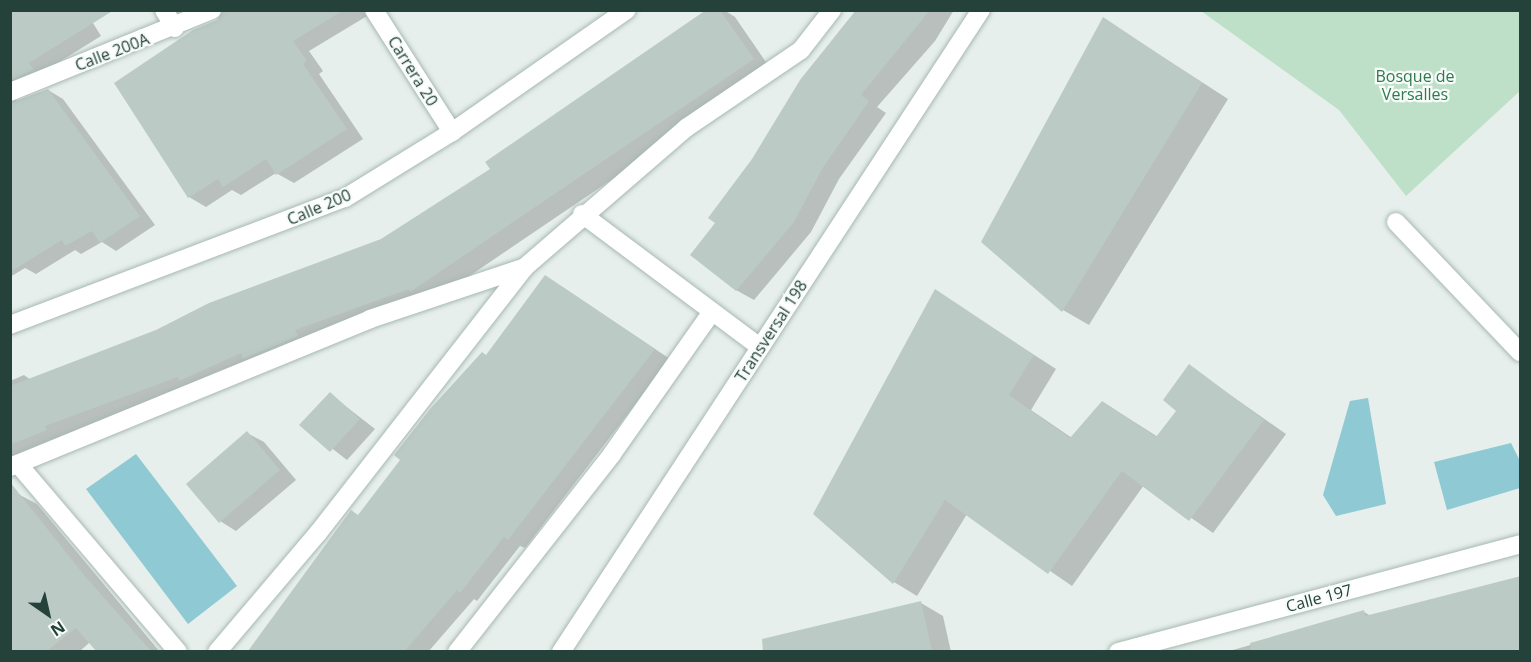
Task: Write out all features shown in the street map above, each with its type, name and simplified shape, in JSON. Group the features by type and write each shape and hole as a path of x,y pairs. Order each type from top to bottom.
{"street":[{"path":"164,10 175,28"},
{"name":"Calle 200A","path":"10,92 175,28 212,10"},
{"name":"Carrera 20","path":"374,10 452,132"},
{"name":"Calle 200","path":"10,325 345,198 452,132 627,10"},
{"path":"217,651 318,533 525,267 582,214 686,128 801,50 832,10"},
{"name":"Transversal 198","path":"561,651 981,10"},
{"path":"582,214 711,313 760,347"},
{"path":"1396,222 1521,352"},
{"path":"178,651 14,466 370,319 525,267"},
{"path":"457,651 612,454 711,313"},
{"name":"Calle 197","path":"1118,651 1521,544"}],"green space":[{"name":"Bosque de Versalles","path":"1201,11 1520,11 1520,91 1406,196 1339,110"}],"water":[{"path":"1368,398 1386,504 1336,516 1323,495 1350,401"},
{"path":"1511,443 1520,461 1520,488 1447,510 1434,462"},
{"path":"136,454 237,586 188,624 86,489"}],"building":[{"path":"10,10 114,10 29,63 34,70 10,80"},
{"path":"223,10 344,10 293,41 307,61 303,64 347,129 276,175 266,159 223,187 218,179 188,198 114,83 193,30 217,20"},
{"path":"706,10 720,10 754,59 410,292 409,289 295,330 298,336 243,359 241,353 179,381 178,377 45,426 47,430 10,445 10,386 156,330 209,303 381,239 490,169 485,162"},
{"path":"856,10 930,10 861,95 869,101 822,169 794,222 736,291 690,255 715,223 708,218 752,159 800,80"},
{"path":"1103,17 1202,83 1062,312 981,242"},
{"path":"48,89 140,216 100,243 92,231 65,246 62,240 10,272 10,103"},
{"path":"545,275 655,349 508,540 504,537 460,593 457,590 405,651 248,651 351,510 358,515 400,460 394,455 431,408 482,352 486,355"},
{"path":"935,289 1034,355 1009,395 1070,438 1102,401 1156,437 1176,411 1163,400 1189,364 1264,420 1189,521 1122,471 1048,574 945,500 893,584 813,514"},
{"path":"330,392 360,419 330,452 299,425"},
{"path":"247,431 280,470 219,523 186,484"},
{"path":"10,482 84,575 151,651 96,651 76,628 47,651 10,651"},
{"path":"1521,576 1521,651 1251,651 1250,643 1364,610 1365,616"},
{"path":"921,601 932,651 763,651 762,639"}]}
